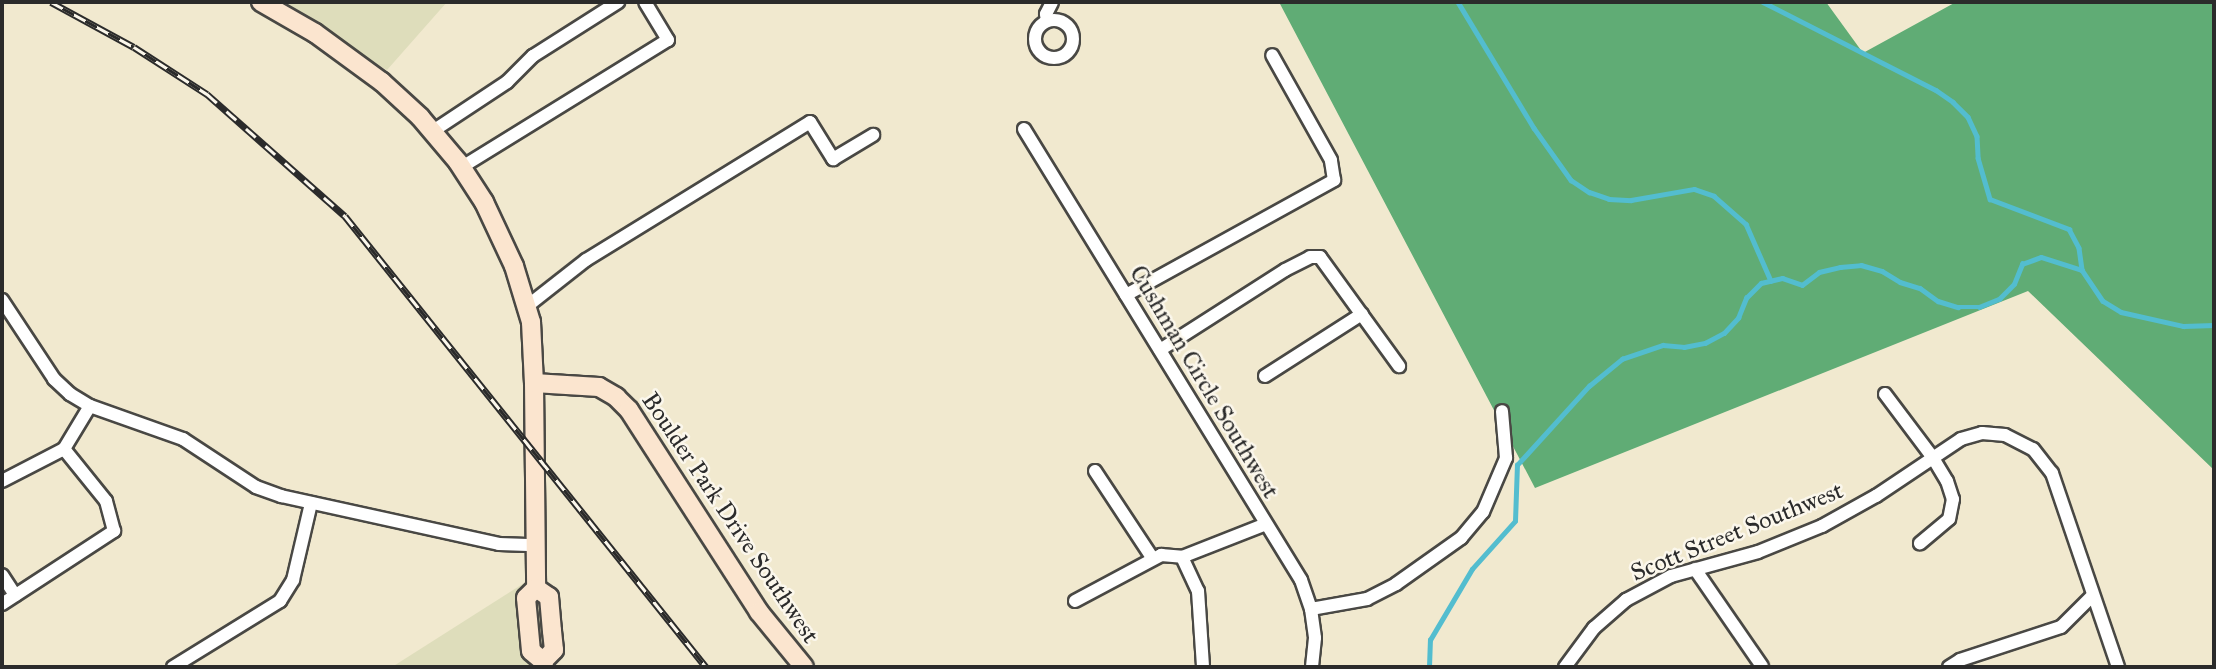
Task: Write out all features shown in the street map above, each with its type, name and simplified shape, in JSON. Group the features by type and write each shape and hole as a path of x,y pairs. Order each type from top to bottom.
{"main road":[{"path":"261,2 299,24 382,82 433,131 462,167 490,212 514,265 531,322 536,588 526,597 531,651 543,664"},
{"path":"290,2 299,24"},
{"name":"Boulder Park Drive Southwest","path":"534,383 599,387 629,410 759,612 804,667"}],"street":[{"path":"433,131 507,82 533,55 618,2"},
{"path":"462,167 667,40 645,2"},
{"path":"1047,21 1046,14 1052,2"},
{"path":"1126,295 1334,180 1331,160 1272,55"},
{"path":"526,307 586,260 810,122 833,159 873,135"},
{"name":"Cushman Circle Southwest","path":"1024,129 1301,580 1311,609 1315,638 1312,667"},
{"path":"1160,350 1310,257 1320,257 1399,366"},
{"path":"2,300 54,379 70,394 90,406 183,439 256,488 311,503 499,544 536,545"},
{"path":"1265,376 1362,314"},
{"path":"1885,394 1947,481 1952,509 1949,519 1920,543"},
{"path":"2,481 64,449 90,406"},
{"path":"1311,609 1367,598 1396,584 1461,538 1483,512 1506,458 1502,411"},
{"name":"Scott Street Southwest","path":"1564,667 1594,628 1626,600 1671,576 1758,552 1822,526 1877,496 1961,439 1982,433 2005,435 2032,449 2052,472 2118,667"},
{"path":"2,604 114,531 106,501 64,449"},
{"path":"1095,471 1153,559"},
{"path":"173,667 280,601 293,580 311,503"},
{"path":"1075,601 1161,555 1182,557 1266,524"},
{"path":"1182,557 1198,591 1203,667"},
{"path":"1695,569 1762,666"},
{"path":"2,575 15,595"},
{"path":"1949,667 1971,656 2061,627 2092,596"}],"shaded area":[{"path":"263,2 447,2 387,70"},
{"path":"540,573 549,667 392,667"}],"green space":[{"path":"1279,2 1826,2 1863,53 1956,2 2214,2 2214,470 2028,291 1535,488"}],"waterway":[{"path":"1458,2 1534,128 1571,180 1589,192 1609,199 1631,200 1694,189 1714,196 1746,224 1771,281"},
{"path":"1763,2 1936,90 1953,102 1968,117 1977,136 1978,158 1990,199 2069,229 2079,248 2082,270 2103,301 2121,312 2183,326 2214,325"},
{"path":"1429,667 1430,640 1472,569 1515,521 1517,465 1589,386 1622,359 1663,345 1684,347 1705,343 1724,333 1738,318 1746,298 1761,283 1782,278 1802,285 1819,272 1861,265 1920,288 1938,301 1958,307 1979,307 1999,299 2014,284 2022,264 2041,257 2082,270"}],"railway":[{"path":"51,2 134,47 207,94 345,216 706,667"}]}
